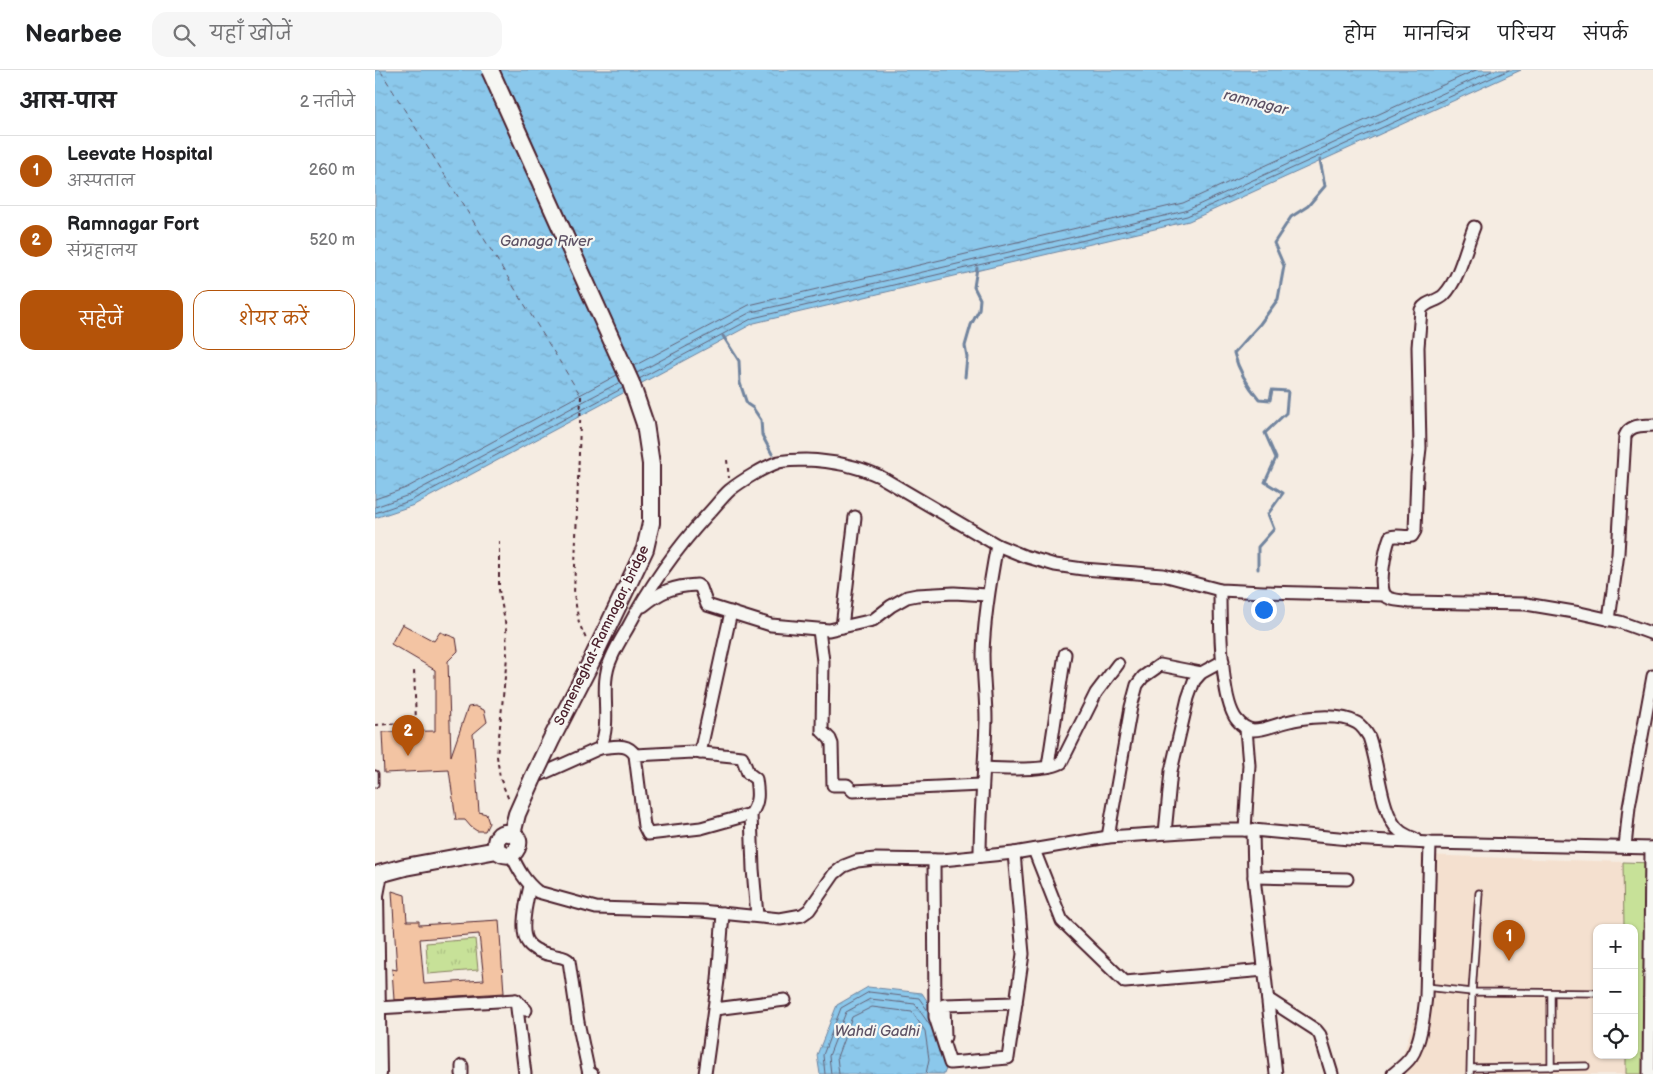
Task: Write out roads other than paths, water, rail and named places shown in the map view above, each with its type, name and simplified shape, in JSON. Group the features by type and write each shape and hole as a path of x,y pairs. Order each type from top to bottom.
{"main road":[{"name":"Sameneghat-Ramnagar, bridge","path":"490,70 631,384 645,424 651,464 651,523 645,548 533,778 517,814 512,834 507,832 497,838 495,844 504,852"},
{"path":"378,1074 375,931 377,870 504,852"}],"street":[{"path":"1385,595 1382,590 1382,579 1389,540 1394,536 1412,536 1415,532 1420,448 1418,347 1421,310 1424,305 1440,298 1446,292 1457,272 1474,227"},
{"path":"1609,620 1618,553 1625,436 1627,430 1631,428 1653,425"},
{"path":"601,748 607,725 605,697 610,660 636,611 665,566 694,530 731,490 766,468 780,462 794,460 841,462 862,468 997,545 1023,556 1055,564 1083,569 1163,575 1220,590 1297,594 1385,595 1393,599 1409,602 1525,604 1580,613 1653,634"},
{"path":"842,627 855,517"},
{"path":"981,856 981,785 984,768 986,716 983,657 987,595 997,545"},
{"path":"636,611 657,594 667,589 697,585 703,592 705,603 731,612 771,625 829,630 873,620 891,606 917,594 987,595"},
{"path":"1220,590 1223,661 1229,704 1233,715 1246,728 1249,765 1249,830 1276,1074"},
{"path":"699,753 731,612"},
{"path":"819,630 823,661 822,731 832,744 833,785 847,785 853,791 981,785"},
{"path":"1048,766 1065,654"},
{"path":"1165,833 1173,762 1187,698 1194,681 1201,673 1223,661"},
{"path":"984,768 1010,769 1058,765 1063,762 1096,693 1118,664"},
{"path":"1108,837 1131,707 1137,685 1143,677 1160,665 1201,673"},
{"path":"1625,847 1629,807 1653,676"},
{"path":"1246,728 1263,729 1302,718 1329,717 1357,723 1365,730 1369,737 1393,824 1402,834 1425,842"},
{"path":"533,778 601,748 621,746 627,747 635,755 646,833 652,834 701,828 751,814"},
{"path":"635,755 675,752 743,757 748,773 756,779 758,794 751,814 757,916"},
{"path":"504,852 530,886 538,892 596,908 723,913 780,919 802,915 809,910 833,874 857,861 934,860 1014,853 1108,837 1215,830 1249,830 1425,842 1652,848 1649,1074"},
{"path":"1393,1074 1410,1058 1416,1047 1424,1012 1427,987 1425,842"},
{"path":"1034,850 1062,921 1125,982 1265,970"},
{"path":"934,860 935,1017 950,1063 1008,1058 1023,954 1014,853"},
{"path":"1255,877 1347,879"},
{"path":"530,886 524,934 526,940 535,949 565,958 569,962 578,1022 589,1074 592,1074"},
{"path":"705,1074 715,1009 723,913"},
{"path":"1268,999 1316,1030 1320,1035 1332,1074"},
{"path":"516,1000 525,1074"},
{"path":"377,1008 516,1000 527,1010"},
{"path":"715,1009 785,1000"},
{"path":"946,1050 944,1005 1016,1004"}],"lane":[{"path":"375,774 375,784"},
{"path":"1479,893 1472,992 1470,1071 1585,1066"},
{"path":"1427,987 1472,992 1593,993"},
{"path":"1551,993 1551,1067"}],"water":[{"name":"Ganaga River","path":"375,70 1521,70 1189,221 754,323 414,505 375,518"},
{"name":"Wahdi Gadhi","path":"868,987 922,993 942,1024 949,1061 944,1074 820,1074 817,1055 837,1005"}],"waterway":[{"name":"ramnagar","path":"1258,569 1258,547 1274,529 1268,514 1283,493 1265,482 1276,458 1265,433 1286,413 1288,391 1272,390 1270,400 1259,399 1244,378 1234,353 1260,324 1278,299 1284,266 1274,243 1291,217 1308,206 1325,186 1320,160"},
{"name":"ramnagar","path":"965,377 967,357 965,346 971,325 979,310 980,299 974,287 977,268"},
{"name":"ramnagar","path":"723,336 739,361 740,383 747,404 753,408 761,420 762,435 772,454"}],"place":[{"name":"Ramnagar Fort","path":"408,756"},
{"name":"Leevate Hospital","path":"1509,961"}]}
